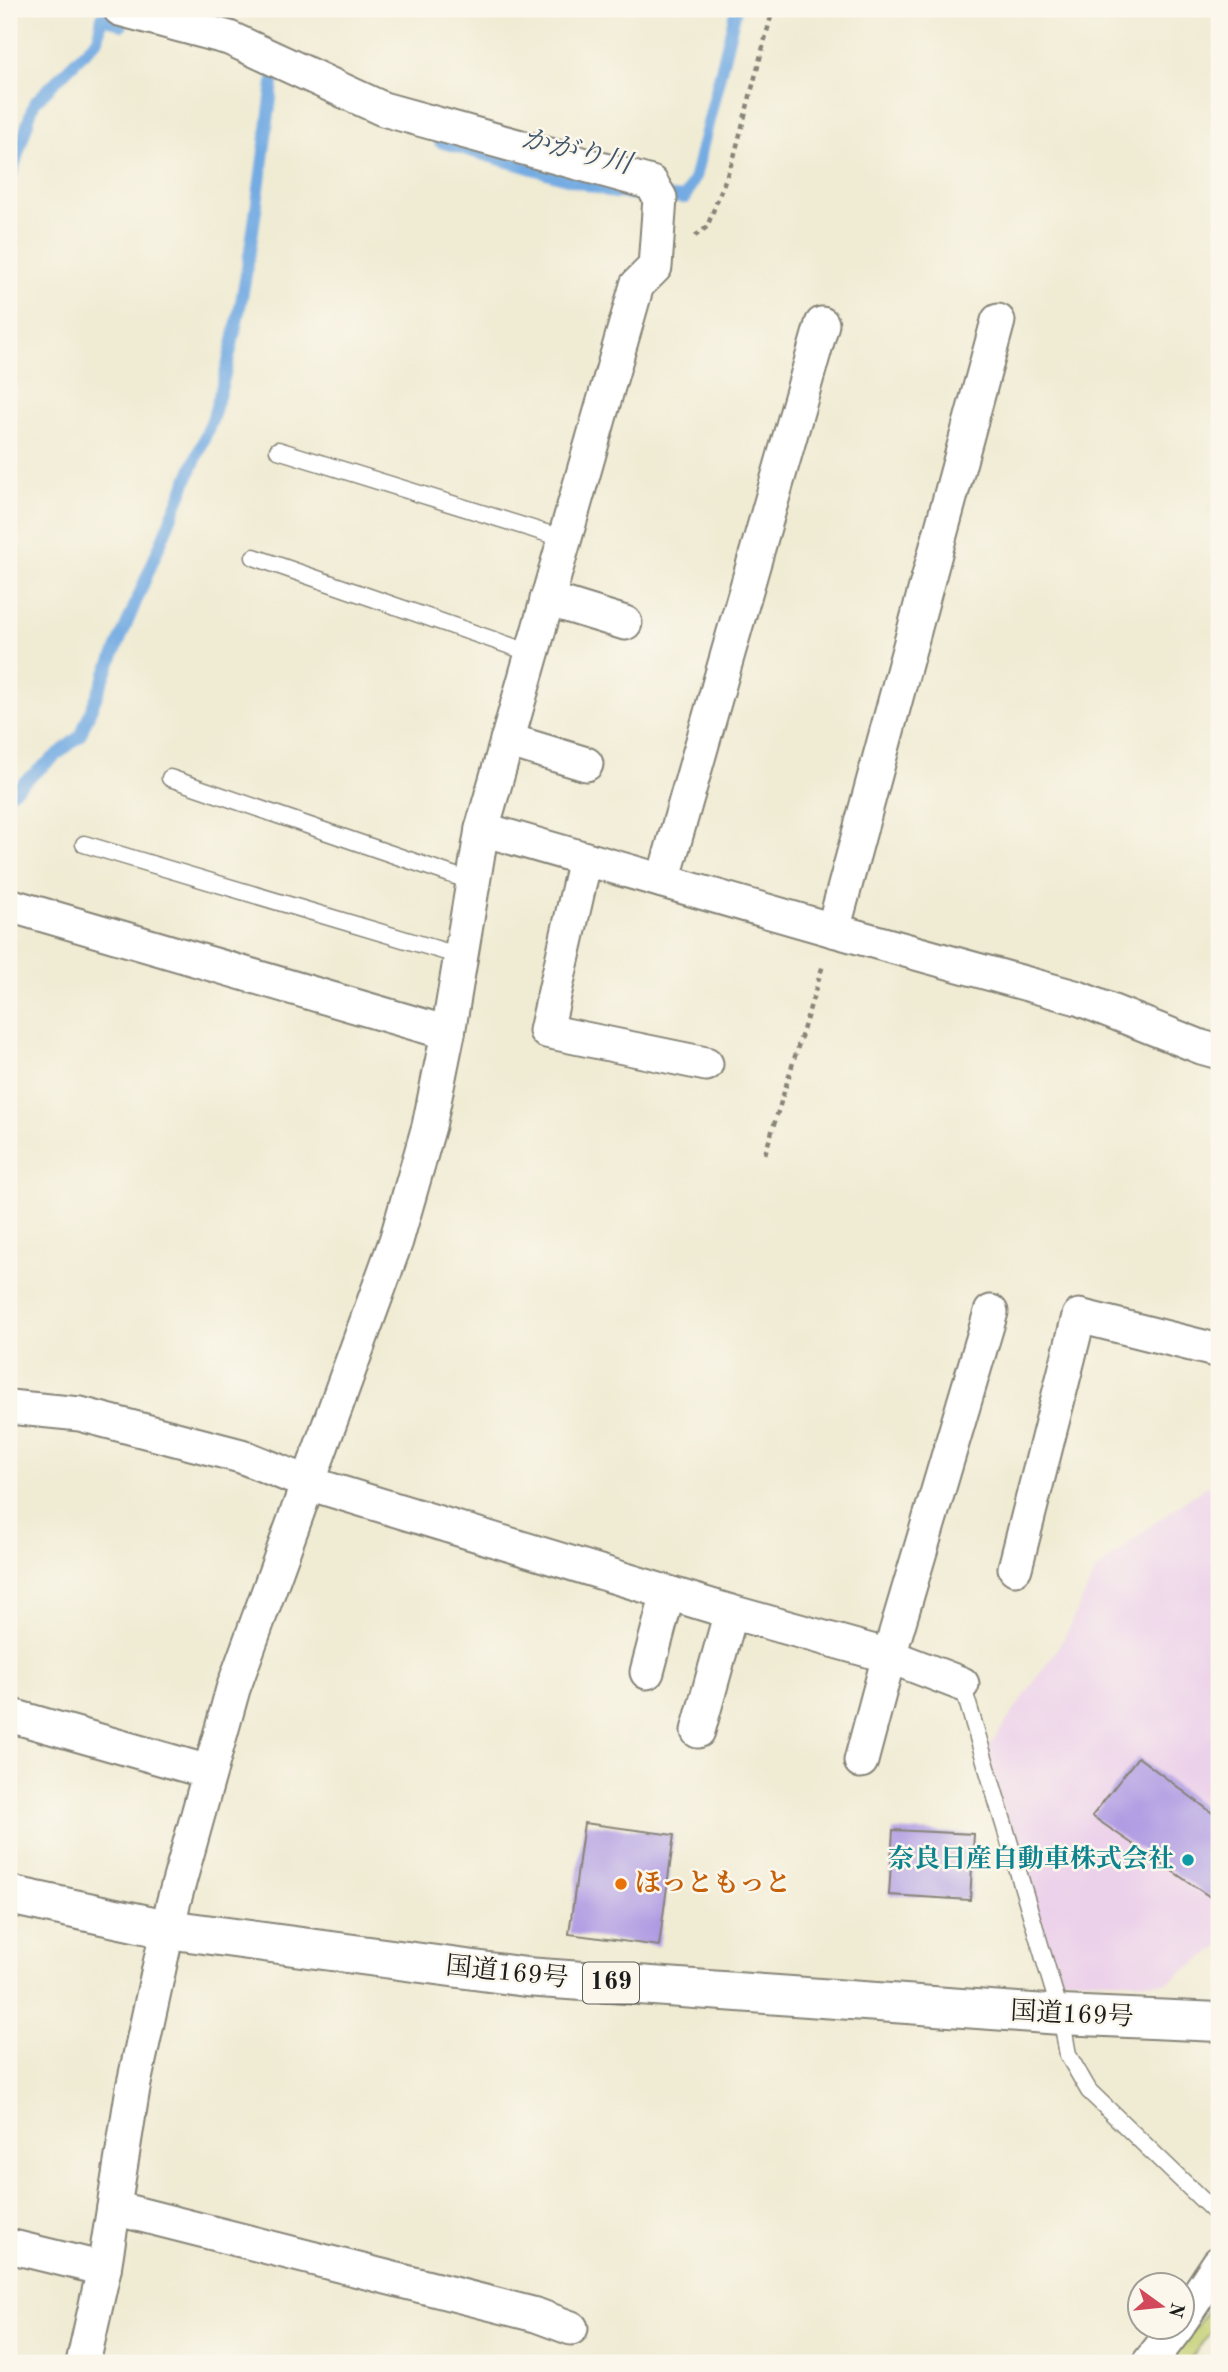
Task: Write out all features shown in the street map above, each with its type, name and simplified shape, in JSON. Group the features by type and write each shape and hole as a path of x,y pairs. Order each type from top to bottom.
{"highway":[{"name":"国道169号","path":"9,1895 167,1929 526,1977 1061,2015 1219,2022"}],"street":[{"path":"83,2363 104,2269 133,2088 167,1929 233,1689 396,1241 429,1126 448,1033 482,829 637,285 655,267 660,198 651,183 383,109 229,38 120,9"},
{"path":"833,930 998,321"},
{"path":"663,881 822,324"},
{"path":"547,599 625,623"},
{"path":"507,740 586,764"},
{"path":"482,829 1078,998 1219,1052"},
{"path":"585,859 546,1031 706,1064"},
{"path":"9,905 448,1033"},
{"path":"861,1761 889,1656 991,1312"},
{"path":"1014,1568 1079,1316 1219,1351"},
{"path":"9,1407 80,1415 241,1457 308,1483 731,1612 889,1656 962,1684"},
{"path":"647,1672 668,1593"},
{"path":"698,1731 731,1612"},
{"path":"9,1715 209,1772"},
{"path":"114,2208 536,2315 572,2328"},
{"path":"9,2246 104,2269"},
{"path":"1196,2298 1219,2263"},
{"path":"1149,2363 1167,2340"}],"lane":[{"path":"278,450 565,539"},
{"path":"254,557 531,653"},
{"path":"170,778 473,882"},
{"path":"84,844 460,956"},
{"path":"962,1684 1061,2015 1068,2055 1089,2091 1219,2216"}],"path":[{"path":"651,271 707,227 734,157 773,9"},
{"path":"765,1154 833,930"}],"shaded area":[{"name":"奈良日産自動車株式会社","path":"1207,1486 1219,1489 1219,1947 1166,1983 1053,1977 986,1751 1062,1642 1096,1571 1145,1530"}],"green space":[{"path":"1219,2295 1219,2321 1187,2363 1168,2363 1185,2340 1196,2340 1196,2326"}],"building":[{"name":"奈良日産自動車株式会社","path":"1138,1757 1219,1818 1219,1903 1092,1816"},
{"name":"ほっともっと","path":"584,1823 674,1835 659,1946 569,1934"},
{"path":"893,1830 974,1834 970,1900 889,1895"}],"waterway":[{"name":"かがり川","path":"660,196 685,198 695,177 736,9"},
{"path":"9,182 34,103 98,39 102,17 122,25"},
{"path":"9,794 80,736 212,420 243,293 257,206 274,76 264,64"},
{"name":"かがり川","path":"440,142 615,193 642,195"}],"place":[{"name":"奈良日産自動車株式会社","path":"1188,1860"},
{"name":"ほっともっと","path":"621,1884"}]}
